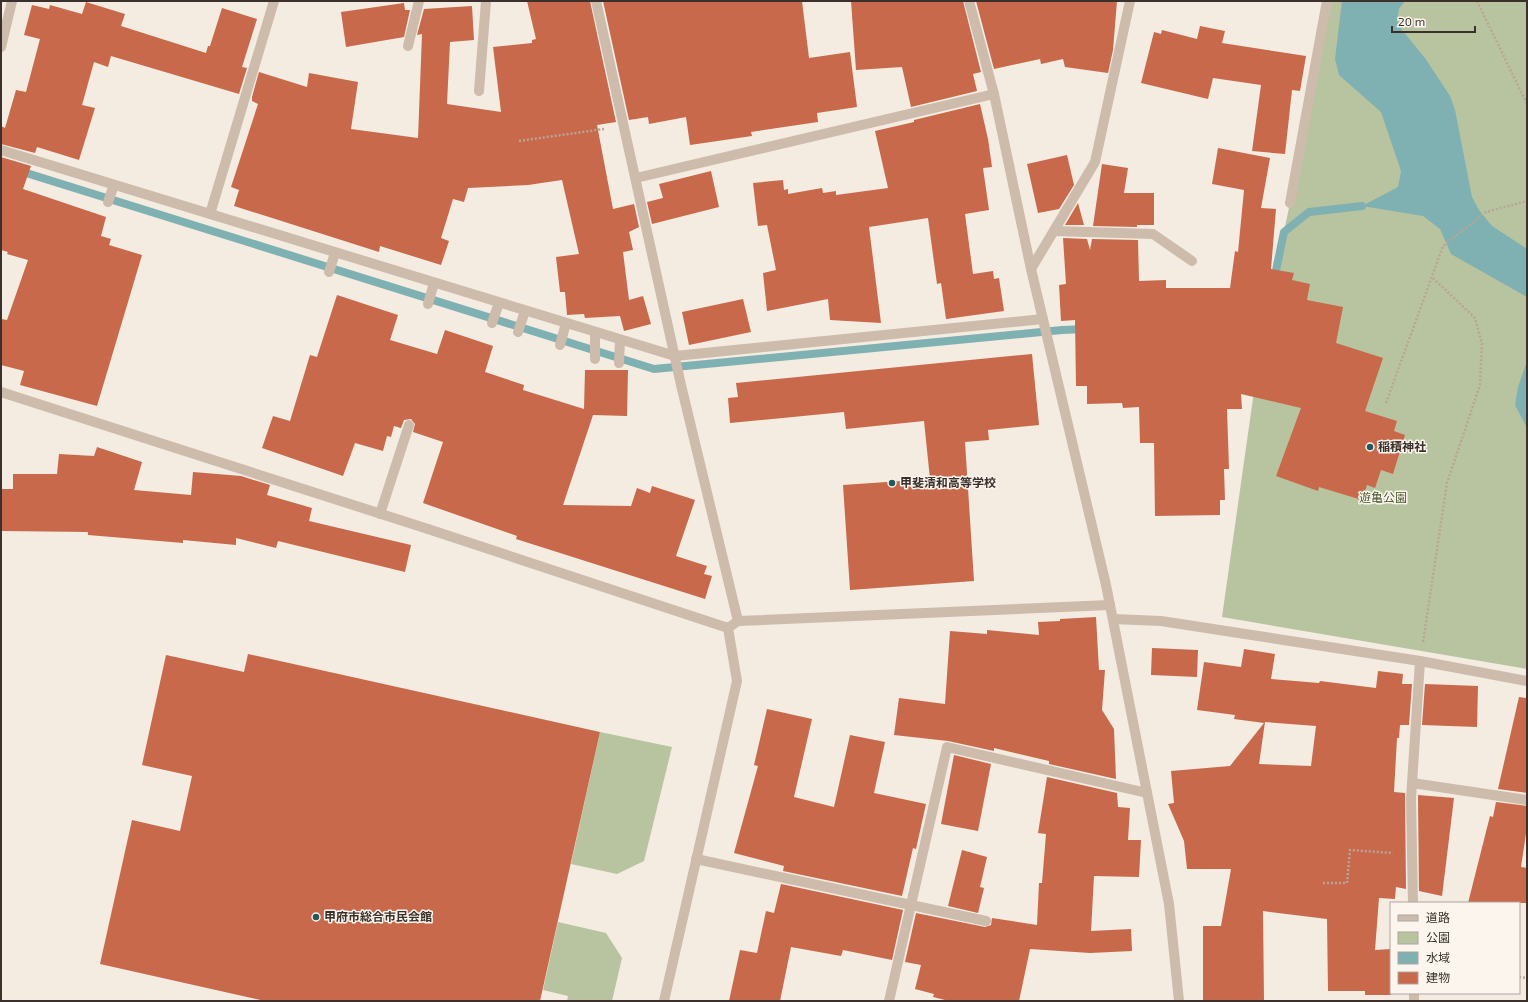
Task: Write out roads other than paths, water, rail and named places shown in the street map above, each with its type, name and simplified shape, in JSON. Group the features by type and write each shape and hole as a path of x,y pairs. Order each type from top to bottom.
{"street":[{"path":"1,47 12,1"},
{"path":"210,214 274,1"},
{"path":"408,46 419,1"},
{"path":"479,92 486,1"},
{"path":"596,1 625,126 681,385 738,621"},
{"path":"969,1 994,94 1031,269 1113,619 1169,904 1179,1001"},
{"path":"1031,269 1095,162 1130,1"},
{"path":"1290,203 1327,1"},
{"path":"636,178 994,94"},
{"path":"1,150 113,188 210,214 332,262 434,283 499,303 523,316 566,324 675,357 1043,321"},
{"path":"108,202 113,188"},
{"path":"1054,231 1153,234 1192,261"},
{"path":"428,304 434,283"},
{"path":"494,318 499,303"},
{"path":"518,332 523,316"},
{"path":"560,345 566,324"},
{"path":"595,332 595,359"},
{"path":"619,363 620,340"},
{"path":"1,392 428,529 728,628"},
{"path":"380,514 408,425"},
{"path":"728,628 738,621 1110,605"},
{"path":"1113,619 1162,621 1420,661 1527,681"},
{"path":"664,1001 737,681 728,628"},
{"path":"1412,902 1412,783 1420,661"},
{"path":"889,1001 947,747 1146,793"},
{"path":"1412,783 1527,800"},
{"path":"696,859 986,921"}],"water":[{"path":"1342,1 1405,1 1399,9 1397,20 1402,30 1425,58 1450,96 1455,110 1472,197 1479,210 1492,226 1527,249 1527,297 1451,254 1440,229 1423,216 1362,206 1398,187 1401,171 1381,112 1339,75 1335,59"},
{"path":"1527,361 1527,428 1515,405 1518,387"}],"waterway":[{"path":"1,165 654,369 1062,330 1086,329"},
{"path":"1274,280 1284,232 1309,212 1362,206"}],"place":[{"name":"稲積神社","path":"1370,447"},
{"name":"甲斐清和高等学校","path":"892,483"},
{"name":"甲府市総合市民会館","path":"316,917"}],"park label":[{"name":"遊亀公園","path":"1383,498"}]}
